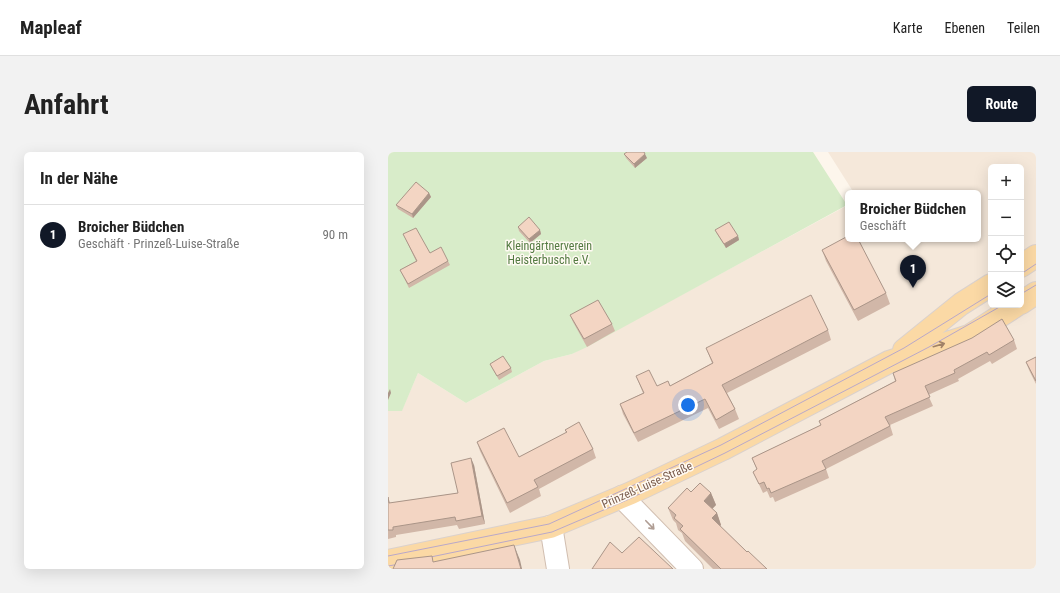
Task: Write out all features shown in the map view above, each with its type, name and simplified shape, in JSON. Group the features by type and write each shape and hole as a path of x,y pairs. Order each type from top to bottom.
{"main road":[{"path":"1024,264 1036,256"},
{"name":"Prinzeß-Luise-Straße","path":"889,362 961,304 988,287"},
{"path":"1024,301 1036,293"},
{"name":"Prinzeß-Luise-Straße","path":"388,561 550,528 622,497 723,449 889,362 969,336 1013,308"}],"street":[{"path":"622,497 692,569"},
{"path":"550,528 558,569"}],"shaded area":[{"path":"828,152 1036,152 1036,569 388,569 388,411 402,410 418,373 466,403 544,361 572,354 845,207 845,242 981,242 981,190 852,190"}],"green space":[{"name":"Kleingärtnerverein Heisterbusch e.V.","path":"388,152 813,152 845,202 845,206 587,347 572,354 544,361 466,403 418,373 402,411 388,411"}],"building":[{"path":"627,152 644,152 645,154 634,164 624,154"},
{"path":"416,182 429,193 412,214 396,205"},
{"path":"529,217 540,230 529,239 518,227"},
{"path":"729,222 738,236 724,244 715,230"},
{"path":"416,228 430,253 441,247 448,261 408,284 400,270 417,261 403,234"},
{"path":"845,238 845,242 860,242 886,293 854,310 822,250"},
{"path":"811,295 828,330 722,385 735,409 716,420 705,399 634,433 620,404 644,393 636,376 649,370 657,386 668,381 670,386 713,363 706,348"},
{"path":"598,300 612,324 584,339 570,315"},
{"path":"1002,319 1014,340 989,355 987,352 954,370 955,373 925,386 930,397 885,417 890,426 822,461 826,469 771,493 769,488 767,489 764,482 759,484 753,472 757,469 752,458 821,425 819,421 896,381 893,373 972,338"},
{"path":"503,356 511,368 497,376 490,364"},
{"path":"1036,357 1036,381 1026,362"},
{"path":"579,422 593,449 534,480 538,487 507,503 477,442 504,428 519,457 567,432 565,430"},
{"path":"471,458 482,516 456,521 455,517 393,527 393,530 388,530 388,497 389,503 458,493 451,463"},
{"path":"700,483 711,493 704,501 717,513 712,518 767,569 721,569 680,529 683,526 674,518 676,515 668,508 687,488 691,492"},
{"path":"639,537 673,569 592,569 610,542 622,553"},
{"path":"514,545 521,569 393,569 397,560 432,556 433,562"}],"tram line":[{"path":"1024,272 1036,264"},
{"path":"1024,292 1036,285"},
{"path":"388,556 549,524 721,445 904,348 988,296"},
{"path":"421,559 552,532 627,500 725,453 929,347 998,308"},
{"path":"388,566 406,563"}],"place":[{"name":"Broicher Büdchen","path":"913,288"}]}
